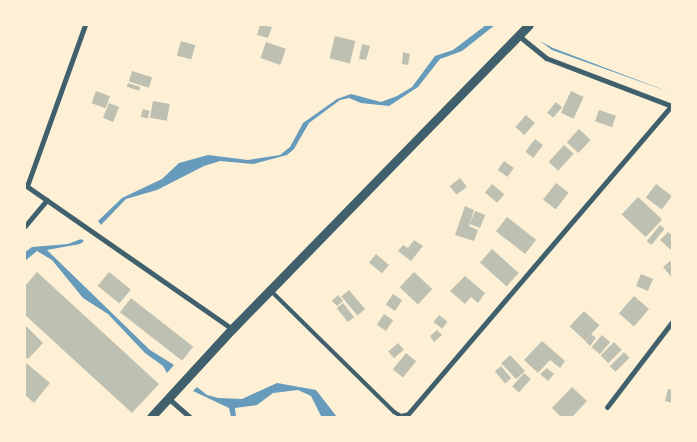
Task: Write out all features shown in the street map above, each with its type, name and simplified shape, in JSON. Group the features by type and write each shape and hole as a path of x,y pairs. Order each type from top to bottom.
{"street":[{"path":"84,25 26,186 232,329"},
{"path":"151,417 232,329 530,25"},
{"path":"401,416 408,414 672,105 546,58 518,36"},
{"path":"25,226 48,200"},
{"path":"607,407 672,322"},
{"path":"168,398 190,417"}],"lane":[{"path":"270,290 394,412 401,416"}],"water":[{"path":"486,25 495,25 462,51 440,59 418,87 389,106 361,103 349,98 340,100 309,123 294,149 287,155 253,164 220,161 204,166 157,190 126,199 101,225 98,221 122,198 162,179 179,163 208,155 248,160 280,155 290,147 303,123 337,99 351,94 381,102 397,96 412,87 435,56 453,50"},
{"path":"540,41 553,48 672,93 552,50"},
{"path":"81,239 84,241 80,244 47,250 150,350 174,365 167,373 163,366 145,353 108,314 83,298 52,260 37,251 25,261 25,252 32,247 68,244"},
{"path":"277,383 316,390 337,417 321,416 311,396 298,390 273,393 257,405 235,408 236,417 231,417 229,408 193,391 197,387 207,395 218,398 242,399"}],"building":[{"path":"260,25 272,27 268,38 257,35"},
{"path":"335,36 355,41 350,63 329,58"},
{"path":"181,41 195,45 191,60 177,55"},
{"path":"266,42 286,49 280,65 260,58"},
{"path":"362,44 370,46 366,60 359,59"},
{"path":"403,52 410,54 408,65 402,64"},
{"path":"132,71 152,77 149,88 129,82"},
{"path":"128,83 140,87 139,91 127,87"},
{"path":"96,91 110,96 106,108 92,103"},
{"path":"571,91 584,97 574,119 561,113"},
{"path":"153,101 170,104 167,121 150,118"},
{"path":"556,102 562,107 553,118 547,113"},
{"path":"109,103 119,107 113,122 103,118"},
{"path":"143,109 150,111 148,119 141,117"},
{"path":"599,110 616,116 612,127 595,121"},
{"path":"526,115 535,123 524,135 515,127"},
{"path":"579,129 591,140 578,153 567,142"},
{"path":"535,139 543,145 533,158 525,152"},
{"path":"564,145 574,154 558,171 549,162"},
{"path":"504,161 514,168 508,177 498,170"},
{"path":"460,178 467,187 457,195 450,186"},
{"path":"556,183 569,193 556,209 543,200"},
{"path":"492,184 504,194 497,203 485,192"},
{"path":"656,184 672,196 662,210 646,198"},
{"path":"638,197 662,220 646,237 622,215"},
{"path":"465,206 474,210 469,226 478,230 474,241 455,235"},
{"path":"475,211 485,215 480,228 470,224"},
{"path":"507,217 536,240 525,254 496,231"},
{"path":"660,225 665,229 651,245 647,241"},
{"path":"668,232 672,235 672,251 660,240"},
{"path":"414,240 423,246 411,261 398,251 403,245 408,248"},
{"path":"492,249 519,273 507,286 480,262"},
{"path":"376,254 389,265 382,273 369,262"},
{"path":"670,261 672,264 672,278 663,267"},
{"path":"37,272 159,384 132,413 25,315 25,286"},
{"path":"109,272 131,290 119,304 98,286"},
{"path":"414,272 432,289 418,304 400,287"},
{"path":"641,274 653,279 648,291 636,286"},
{"path":"465,276 485,293 478,303 471,297 465,304 450,291"},
{"path":"349,290 365,309 357,316 341,296"},
{"path":"393,294 402,300 395,311 386,305"},
{"path":"338,295 343,301 337,306 332,301"},
{"path":"634,296 649,309 634,326 619,313"},
{"path":"131,298 193,347 182,361 120,312"},
{"path":"343,303 354,317 348,322 337,308"},
{"path":"584,311 599,325 585,341 570,326"},
{"path":"384,314 393,320 386,331 377,325"},
{"path":"439,315 448,322 442,329 433,322"},
{"path":"25,325 43,343 28,359 25,357"},
{"path":"437,330 442,335 434,342 430,336"},
{"path":"591,334 596,338 590,346 585,341"},
{"path":"602,335 610,342 600,354 592,347"},
{"path":"542,341 565,361 560,368 550,360 538,373 524,360"},
{"path":"614,342 622,350 608,363 601,355"},
{"path":"398,343 404,350 394,358 388,352"},
{"path":"624,352 630,358 616,372 610,366"},
{"path":"406,353 416,361 403,378 393,369"},
{"path":"510,355 525,371 516,379 501,363"},
{"path":"25,362 50,383 34,403 25,395"},
{"path":"501,366 511,378 505,383 495,371"},
{"path":"547,368 554,374 548,381 540,374"},
{"path":"524,373 531,379 519,392 512,387"},
{"path":"572,387 587,401 572,417 561,417 552,408"},
{"path":"668,389 672,390 672,403 665,401"}]}
